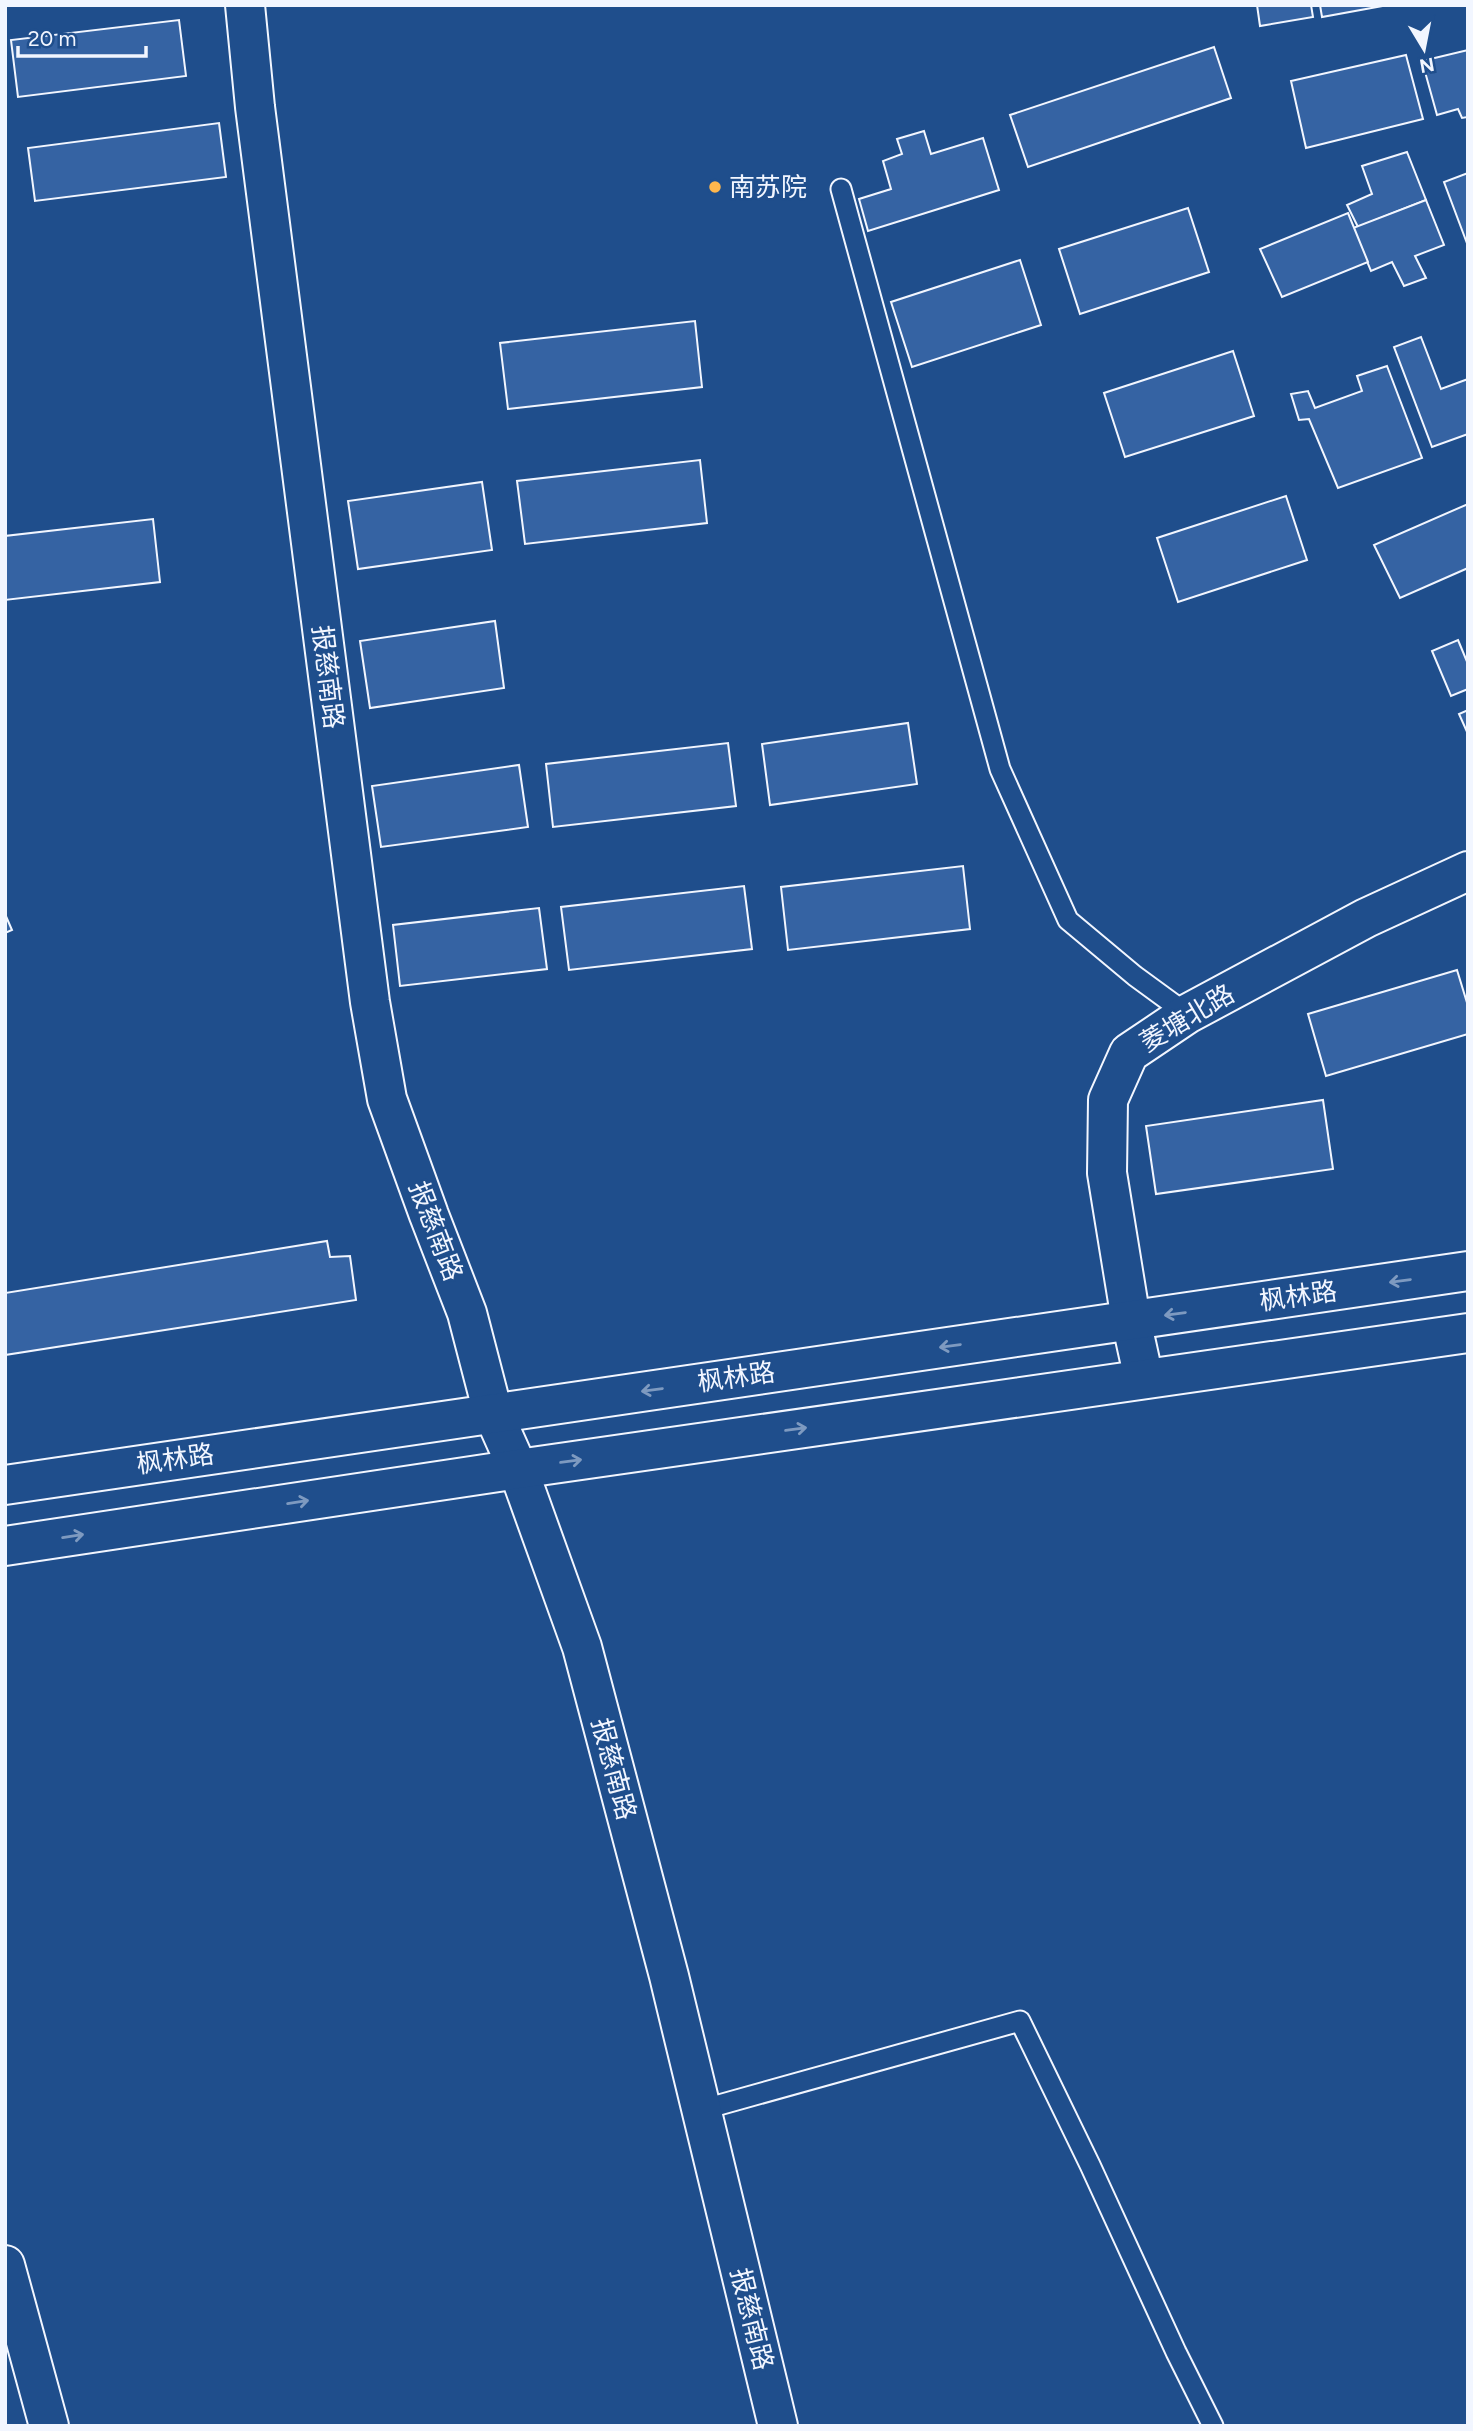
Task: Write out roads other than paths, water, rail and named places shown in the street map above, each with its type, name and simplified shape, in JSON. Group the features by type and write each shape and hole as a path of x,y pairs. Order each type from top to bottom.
{"street":[{"name":"报慈南路","path":"245,5 254,107 372,1014 387,1099 467,1313 493,1413 518,1469 582,1647 665,1963 778,2426"},
{"name":"菱塘北路","path":"1144,1379 1131,1320 1107,1173 1108,1100 1129,1053 1187,1014 1366,918 1468,871"},
{"name":"枫林路","path":"5,1485 1468,1271"},
{"path":"5,1546 518,1469 1468,1333"},
{"path":"5,2265 49,2426"}],"lane":[{"path":"841,189 1000,769 1068,920 1135,976 1187,1014"},
{"path":"701,2110 1020,2021 1213,2426"}],"place":[{"name":"南苏院","path":"715,187"}]}
